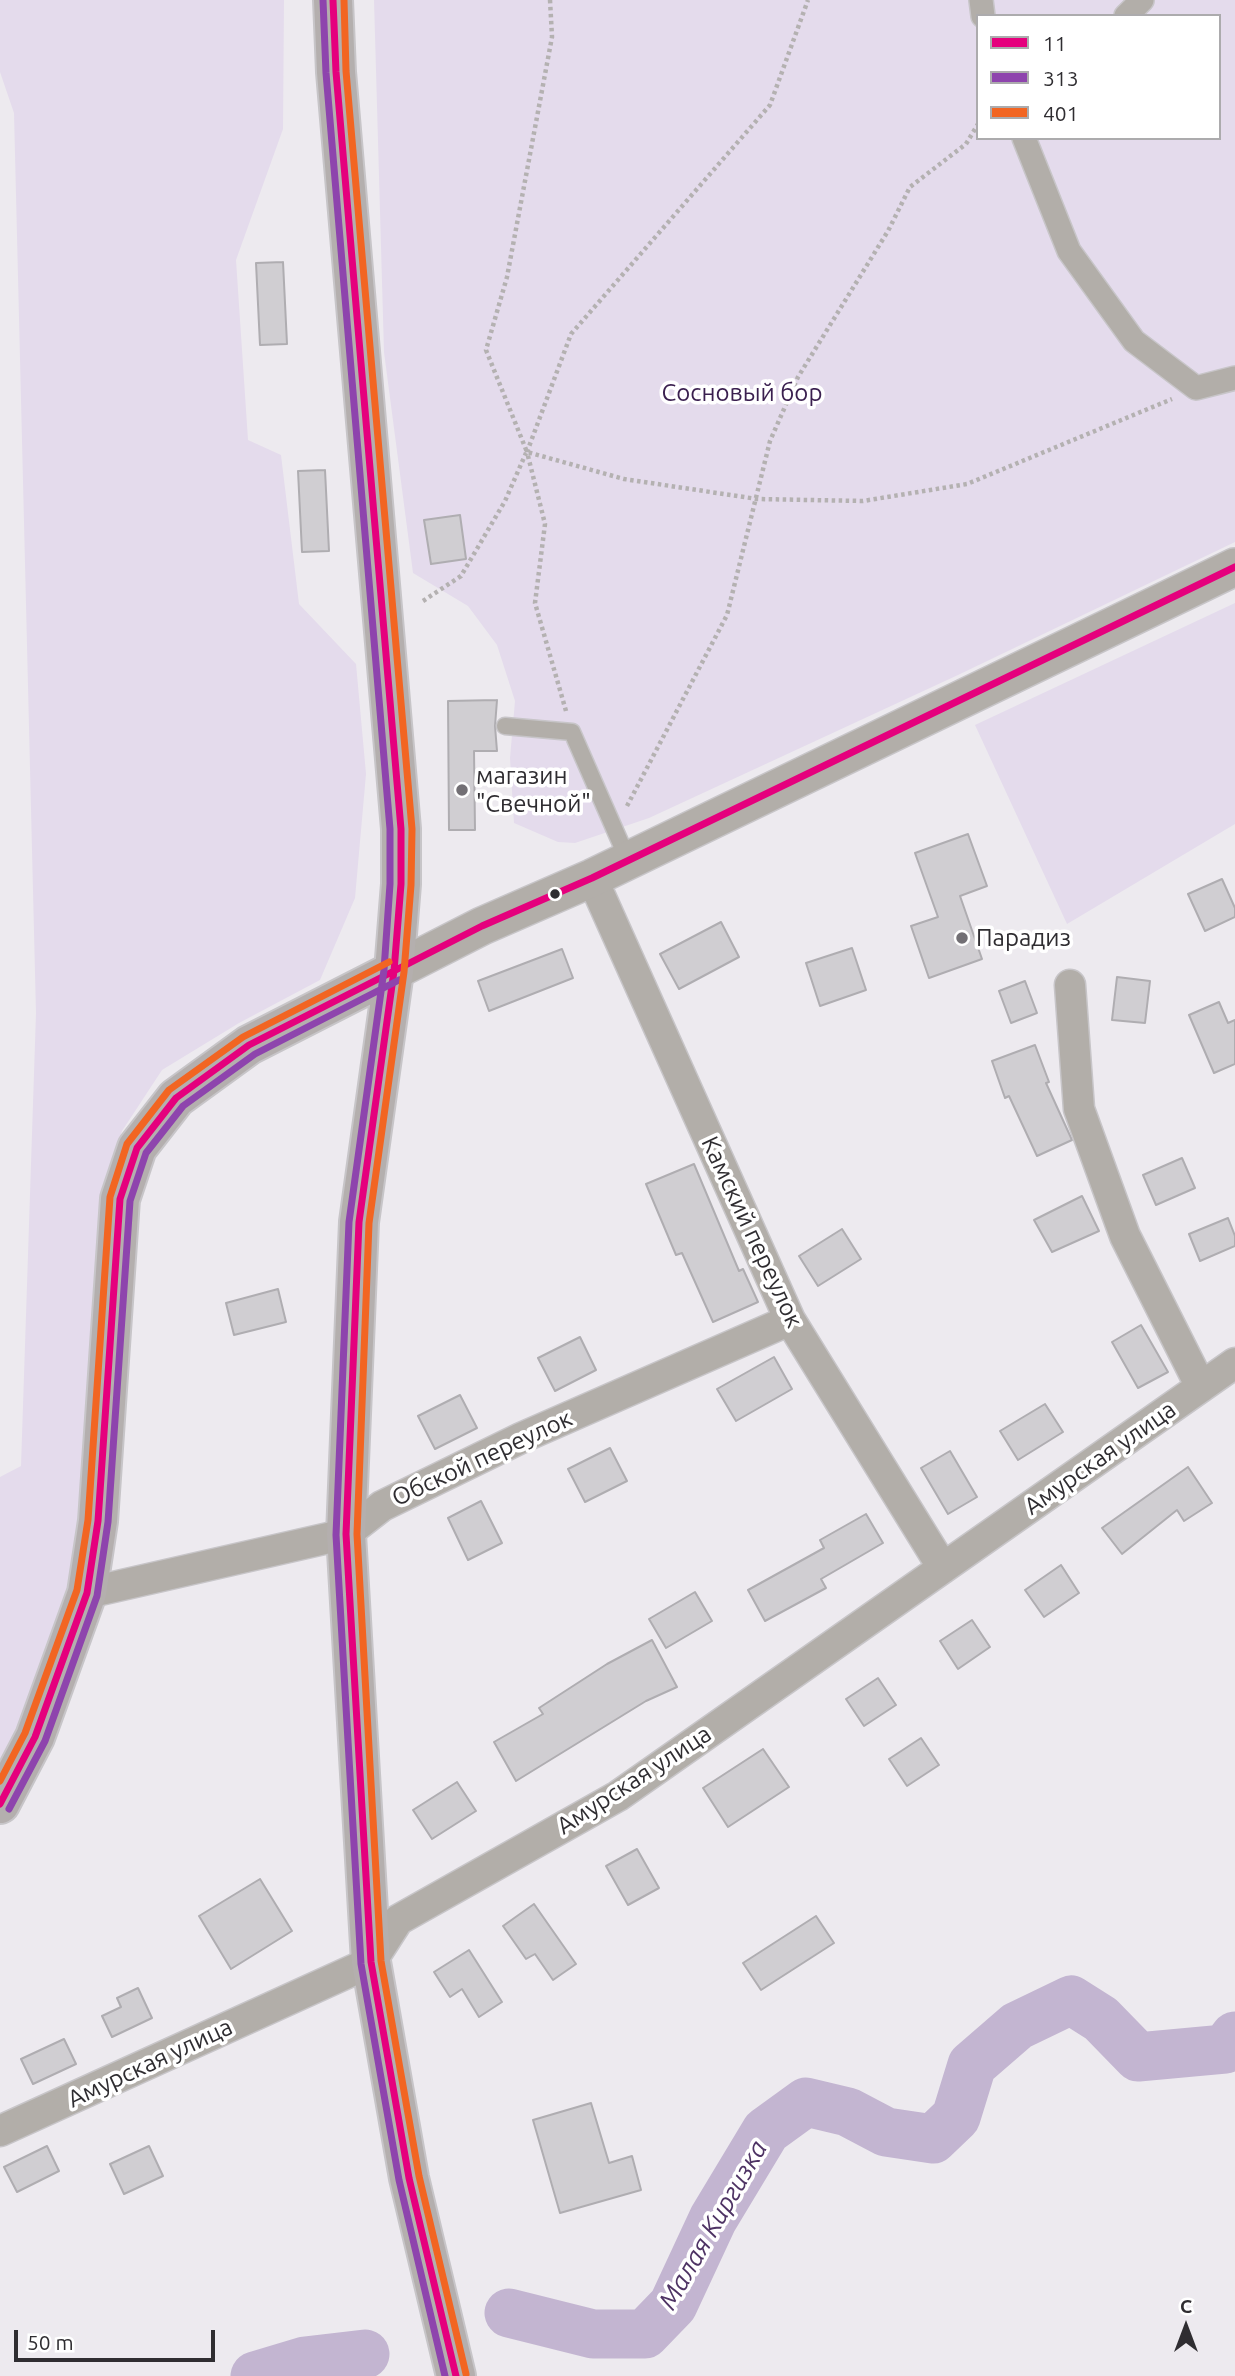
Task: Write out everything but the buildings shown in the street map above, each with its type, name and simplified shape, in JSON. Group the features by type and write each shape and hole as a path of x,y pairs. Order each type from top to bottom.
{"main road":[{"path":"333,0 336,72 401,829 401,884 394,971 359,1222 346,1534 371,1962 409,2178 457,2376"},
{"path":"0,1804 35,1737 87,1593 98,1521 120,1199 137,1147 176,1098 249,1045 394,971"}],"street":[{"path":"1128,14 1142,0"},
{"path":"1025,140 1069,251 1134,341 1196,388 1235,379"},
{"path":"394,971 482,926 592,878 1235,566"},
{"name":"Камский переулок","path":"592,878 790,1320 943,1569"},
{"path":"1070,985 1079,1110 1125,1236 1201,1387"},
{"name":"Обской переулок","path":"87,1593 346,1534 382,1506 521,1438 790,1320"},
{"name":"Амурская улица","path":"0,2131 371,1962 398,1920 618,1796 1235,1363"}],"lane":[{"path":"505,726 572,732 628,860"}],"path":[{"path":"550,0 552,37 507,277 486,350 527,453 545,524 535,603 572,732"},
{"path":"423,601 461,576 505,501 527,453 571,334 770,105 808,0"},
{"path":"627,806 727,615 770,441 797,377 888,231 910,187 966,144 976,127"},
{"path":"527,453 624,479 757,499 863,501 967,484 1196,388"}],"green space":[{"path":"0,0 284,0 283,129 236,260 248,440 281,455 299,604 356,664 366,774 355,898 320,980 239,1023 162,1070 122,1131 103,1203 85,1522 70,1591 0,1778 0,1477 21,1466 36,1013 14,113 0,72"},
{"name":"Сосновый бор","path":"374,0 1235,0 1235,542 958,675 649,818 575,843 558,842 514,823 510,758 515,701 497,645 468,606 413,573 384,352"},
{"path":"1235,603 1235,824 1067,924 975,725"}],"waterway":[{"name":"Малая Киргизка","path":"509,2313 593,2334 645,2334 673,2305 713,2219 766,2131 806,2102 848,2112 886,2132 933,2139 956,2117 972,2065 1017,2026 1071,2000 1101,2019 1138,2057 1225,2049 1235,2036"},
{"name":"Малая Киргизка","path":"255,2376 305,2361 365,2354"}],"transit line":[{"name":"313","path":"323,0 326,73 390,829 390,884 384,970 349,1222 336,1535 361,1964 399,2180 445,2376"},
{"name":"11","path":"333,0 336,72 401,829 401,884 394,971 359,1222 346,1534 371,1962 409,2178 456,2376"},
{"name":"401","path":"344,0 346,71 412,829 411,885 404,972 369,1223 357,1534 381,1961 419,2176 466,2374"},
{"name":"11","path":"0,1804 35,1737 87,1593 98,1521 120,1199 137,1148 176,1098 249,1045 482,926 592,878 1235,567"},
{"name":"401","path":"0,1781 25,1733 77,1590 88,1520 110,1197 127,1144 169,1090 243,1037 389,962"},
{"name":"313","path":"9,1809 45,1741 97,1596 108,1522 130,1201 146,1153 183,1106 255,1054 399,980"}],"place":[{"name":"магазин \"Свечной\"","path":"462,790"},
{"name":"Парадиз","path":"962,938"}]}
